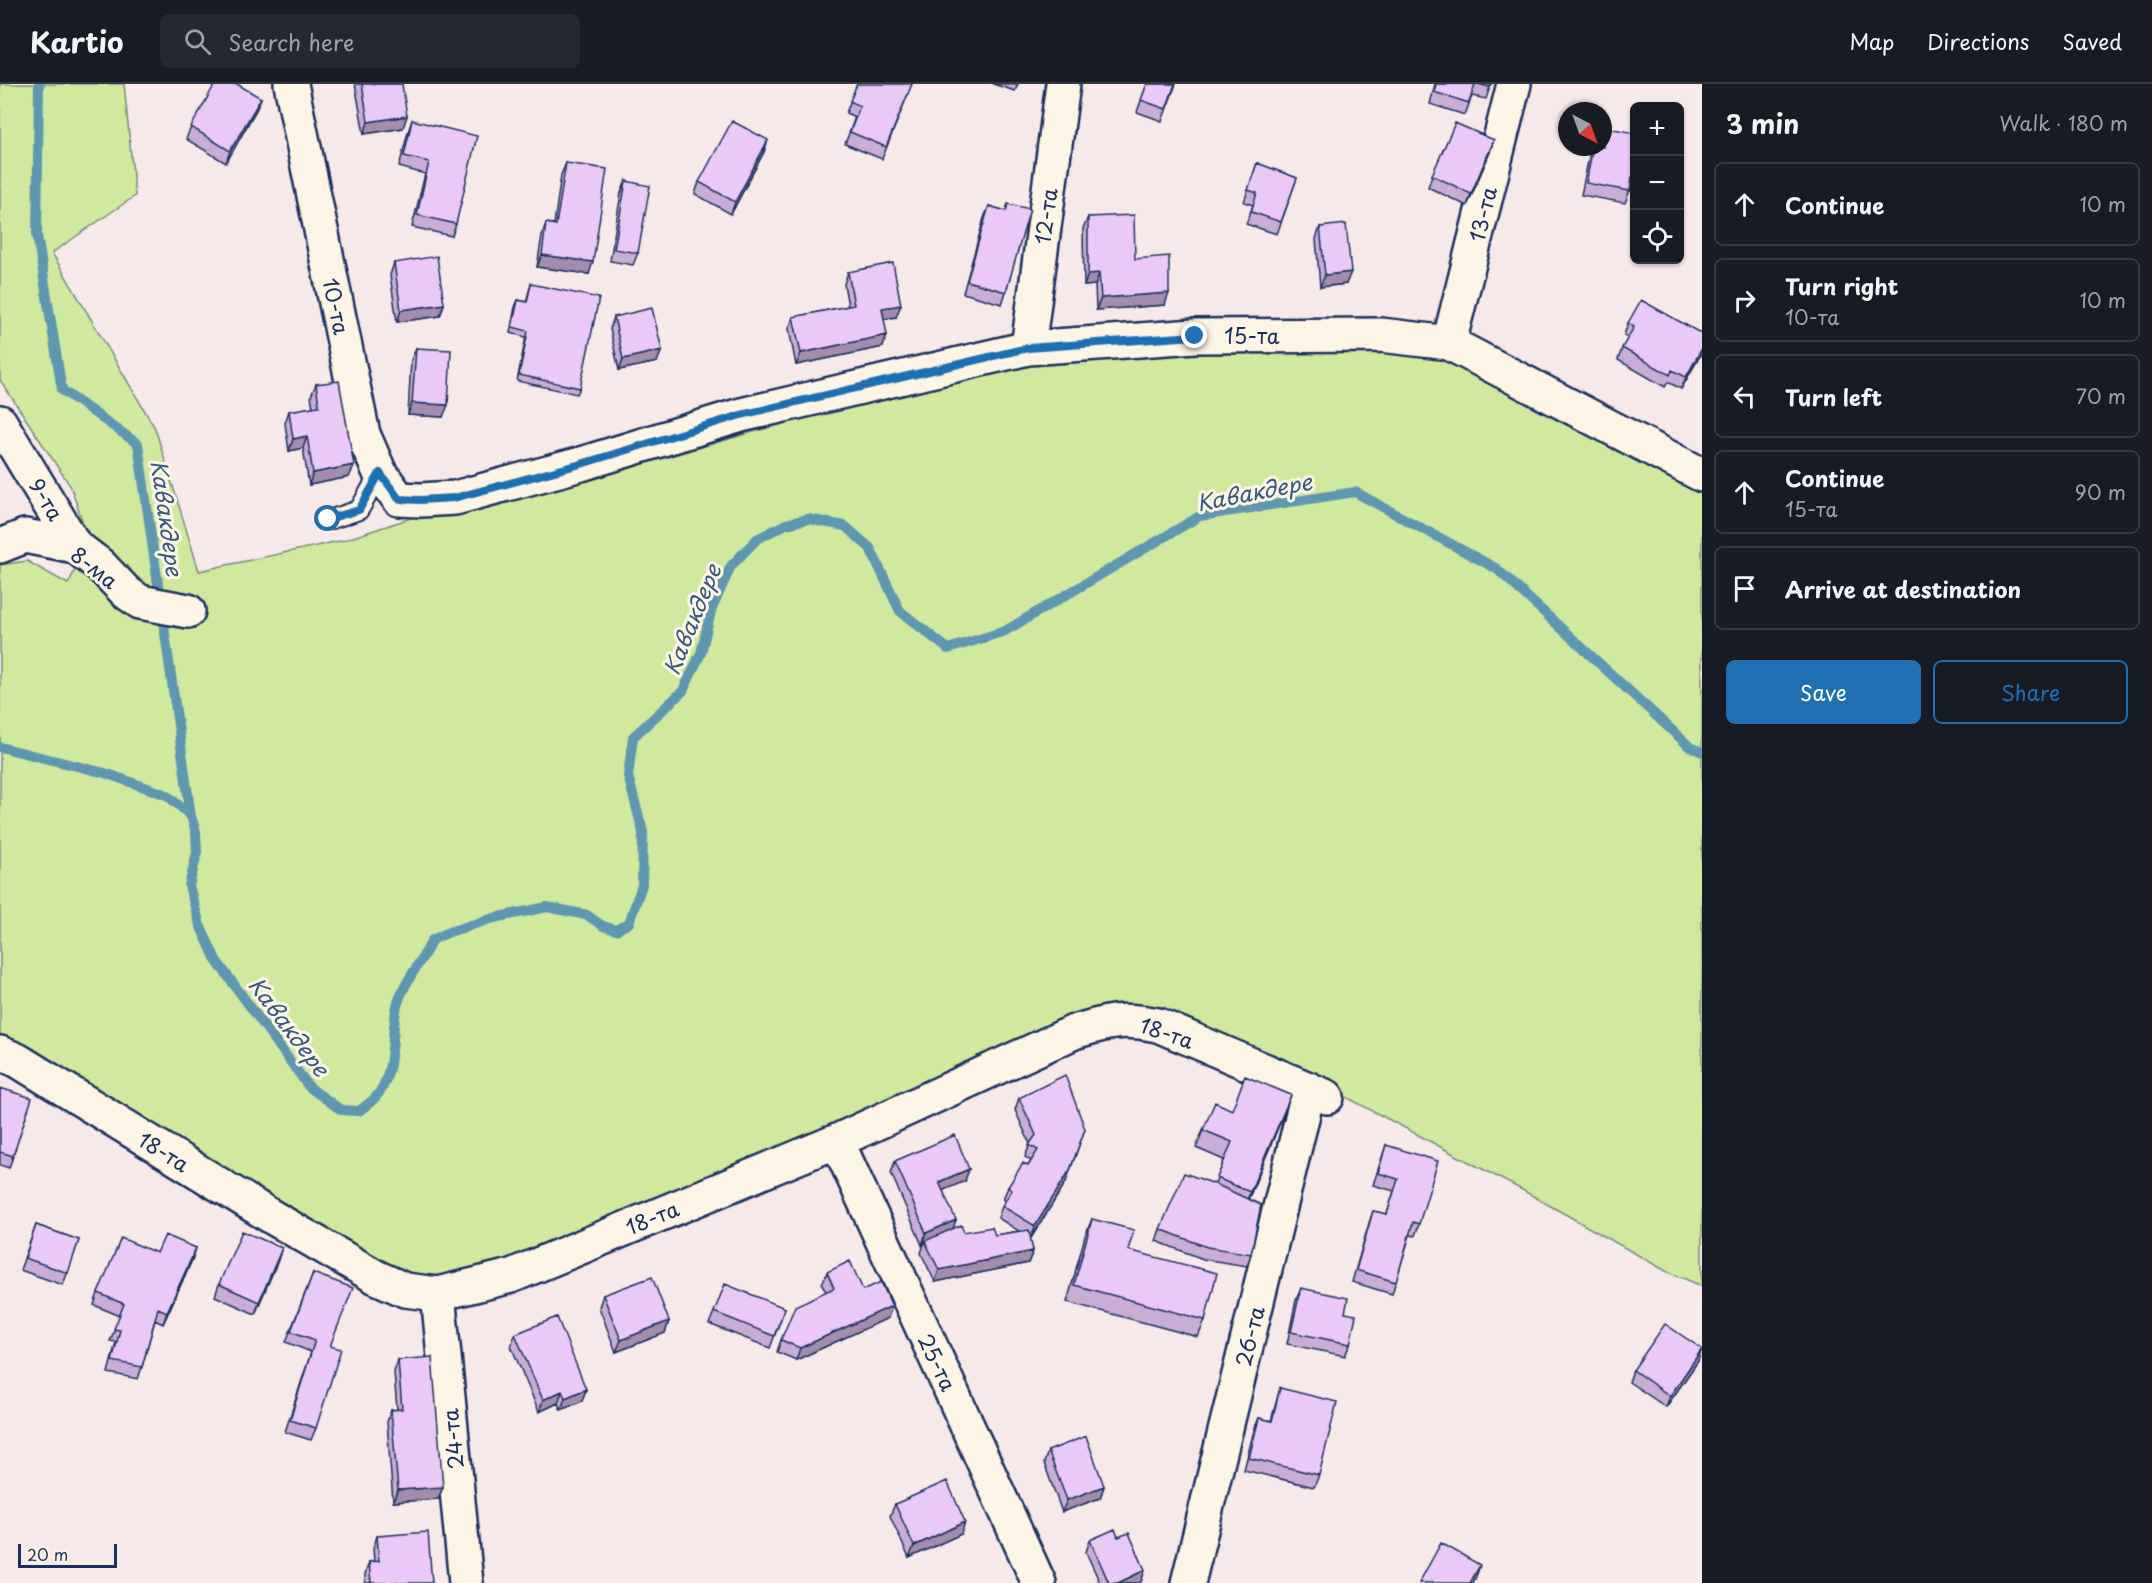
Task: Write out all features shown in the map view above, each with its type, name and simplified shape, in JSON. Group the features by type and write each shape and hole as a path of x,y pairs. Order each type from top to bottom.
{"street":[{"name":"10-та","path":"291,84 363,434 380,473 399,499 420,500"},
{"name":"12-та","path":"1028,348 1063,84"},
{"name":"13-та","path":"1449,343 1514,84"},
{"name":"15-та","path":"420,500 454,498 581,464 741,415 1028,348 1206,336 1381,335 1449,343 1702,475"},
{"name":"9-та","path":"0,422 75,546"},
{"name":"8-ма","path":"0,546 25,536 75,546 100,565 126,592 140,602 188,611"},
{"name":"18-та","path":"0,1053 17,1060 262,1211 376,1278 405,1290 438,1294 511,1276 837,1141 1074,1032 1106,1022 1131,1020 1158,1025 1318,1093"},
{"name":"26-та","path":"1188,1583 1318,1093"},
{"name":"25-та","path":"837,1141 1039,1583"},
{"name":"24-та","path":"438,1294 466,1583"}],"lane":[{"path":"328,519 359,510 380,473"}],"green space":[{"path":"0,84 124,84 135,196 52,253 155,428 199,571 344,540 420,515 567,486 760,430 1023,359 1195,344 1376,350 1434,358 1477,373 1702,489 1702,1286 1666,1271 1524,1191 1333,1090 1133,1011 559,1244 472,1273 421,1279 366,1261 0,1038 0,565 27,561 68,584 89,542 71,487 0,380"}],"building":[{"path":"215,84 237,84 261,98 230,151 191,127"},
{"path":"362,84 402,84 407,116 368,122"},
{"path":"857,84 912,84 886,147 850,132 860,106 850,101"},
{"path":"1147,84 1175,84 1166,109 1141,100"},
{"path":"1436,84 1475,84 1469,103 1434,92"},
{"path":"412,120 477,136 456,224 417,215 429,162 404,156"},
{"path":"732,121 768,140 735,202 699,182"},
{"path":"1455,123 1494,140 1471,194 1432,175"},
{"path":"1612,129 1630,132 1630,191 1586,183 1591,156 1612,156"},
{"path":"566,163 607,169 593,262 542,255 546,223 556,225"},
{"path":"1257,163 1297,178 1281,222 1251,212 1257,193 1248,190"},
{"path":"626,181 650,186 638,253 614,249"},
{"path":"1008,204 1030,209 1006,292 967,281 989,206 1006,211"},
{"path":"1134,215 1135,259 1169,256 1169,293 1101,298 1099,273 1088,274 1088,217"},
{"path":"1346,224 1351,272 1325,275 1320,227"},
{"path":"437,256 444,304 401,310 394,263"},
{"path":"893,263 901,305 882,308 887,335 801,353 793,317 854,305 848,272"},
{"path":"531,284 599,298 580,388 519,375 528,331 512,327 518,300 527,302"},
{"path":"1641,300 1702,334 1702,348 1686,377 1672,370 1670,375 1622,348 1634,327 1628,323"},
{"path":"652,308 662,350 623,359 614,317"},
{"path":"416,348 451,350 448,405 412,403"},
{"path":"339,381 354,465 313,473 307,436 293,439 289,411 319,406 316,384"},
{"path":"1065,1075 1085,1129 1070,1170 1035,1226 1002,1206 1012,1190 1008,1187 1023,1163 1028,1166 1038,1150 1029,1145 1036,1135 1019,1098"},
{"path":"1245,1076 1291,1095 1250,1192 1217,1178 1232,1142 1203,1130 1215,1102 1232,1110"},
{"path":"0,1088 32,1098 13,1156 0,1152"},
{"path":"955,1135 969,1169 939,1182 956,1220 926,1233 895,1161"},
{"path":"1386,1145 1438,1161 1419,1224 1413,1222 1396,1282 1356,1270 1373,1211 1387,1214 1398,1179 1378,1173"},
{"path":"1184,1173 1261,1205 1251,1254 1207,1247 1160,1229"},
{"path":"1092,1219 1134,1230 1128,1250 1217,1273 1205,1320 1074,1285"},
{"path":"36,1225 79,1240 68,1273 25,1258"},
{"path":"961,1225 964,1232 992,1227 995,1235 1029,1230 1033,1251 939,1270 925,1241"},
{"path":"242,1231 282,1248 259,1302 219,1284"},
{"path":"165,1235 196,1248 167,1312 158,1308 142,1367 112,1361 120,1330 114,1329 124,1304 98,1293 121,1238 157,1253"},
{"path":"850,1261 863,1290 881,1282 892,1306 800,1348 781,1340 795,1306 834,1288 827,1272"},
{"path":"313,1273 353,1288 330,1346 341,1349 316,1428 290,1420 315,1340 291,1331"},
{"path":"652,1277 669,1321 621,1340 603,1295"},
{"path":"725,1284 785,1308 774,1336 714,1312"},
{"path":"1301,1288 1348,1298 1345,1313 1356,1315 1350,1344 1291,1332"},
{"path":"557,1317 586,1389 565,1398 562,1391 543,1400 515,1334"},
{"path":"1665,1324 1702,1349 1670,1396 1633,1370"},
{"path":"432,1357 443,1487 398,1490 391,1410 402,1409 398,1360"},
{"path":"1280,1388 1337,1402 1319,1475 1249,1458 1259,1418 1272,1421"},
{"path":"1086,1436 1104,1486 1067,1500 1048,1451"},
{"path":"947,1481 965,1522 914,1546 895,1504"},
{"path":"1115,1529 1118,1537 1129,1533 1145,1570 1118,1583 1109,1583 1090,1540"},
{"path":"428,1532 432,1583 371,1583 369,1562 379,1561 377,1536"},
{"path":"1441,1543 1480,1565 1470,1583 1419,1583"}],"waterway":[{"name":"Кавакдере","path":"39,84 37,235 62,390 138,444 191,816"},
{"name":"Кавакдере","path":"0,747 105,773 167,795 191,816 196,832 197,853 189,886 200,925 216,960 309,1087 341,1110 359,1111 374,1099 386,1078 392,1054 397,1006 404,988 432,940 449,932 494,918 547,907 587,915 603,926 616,930 629,923 642,885 643,832 628,776 633,737 683,691 701,653 711,611 731,566 757,539 786,524 808,519 845,526 870,548 900,611 948,649 1005,631 1200,516 1355,492 1497,569 1690,747 1702,752"}],"route":[{"path":"328,519 359,510 380,473 399,499 454,498 581,464 741,415 1028,348 1195,336"}]}
